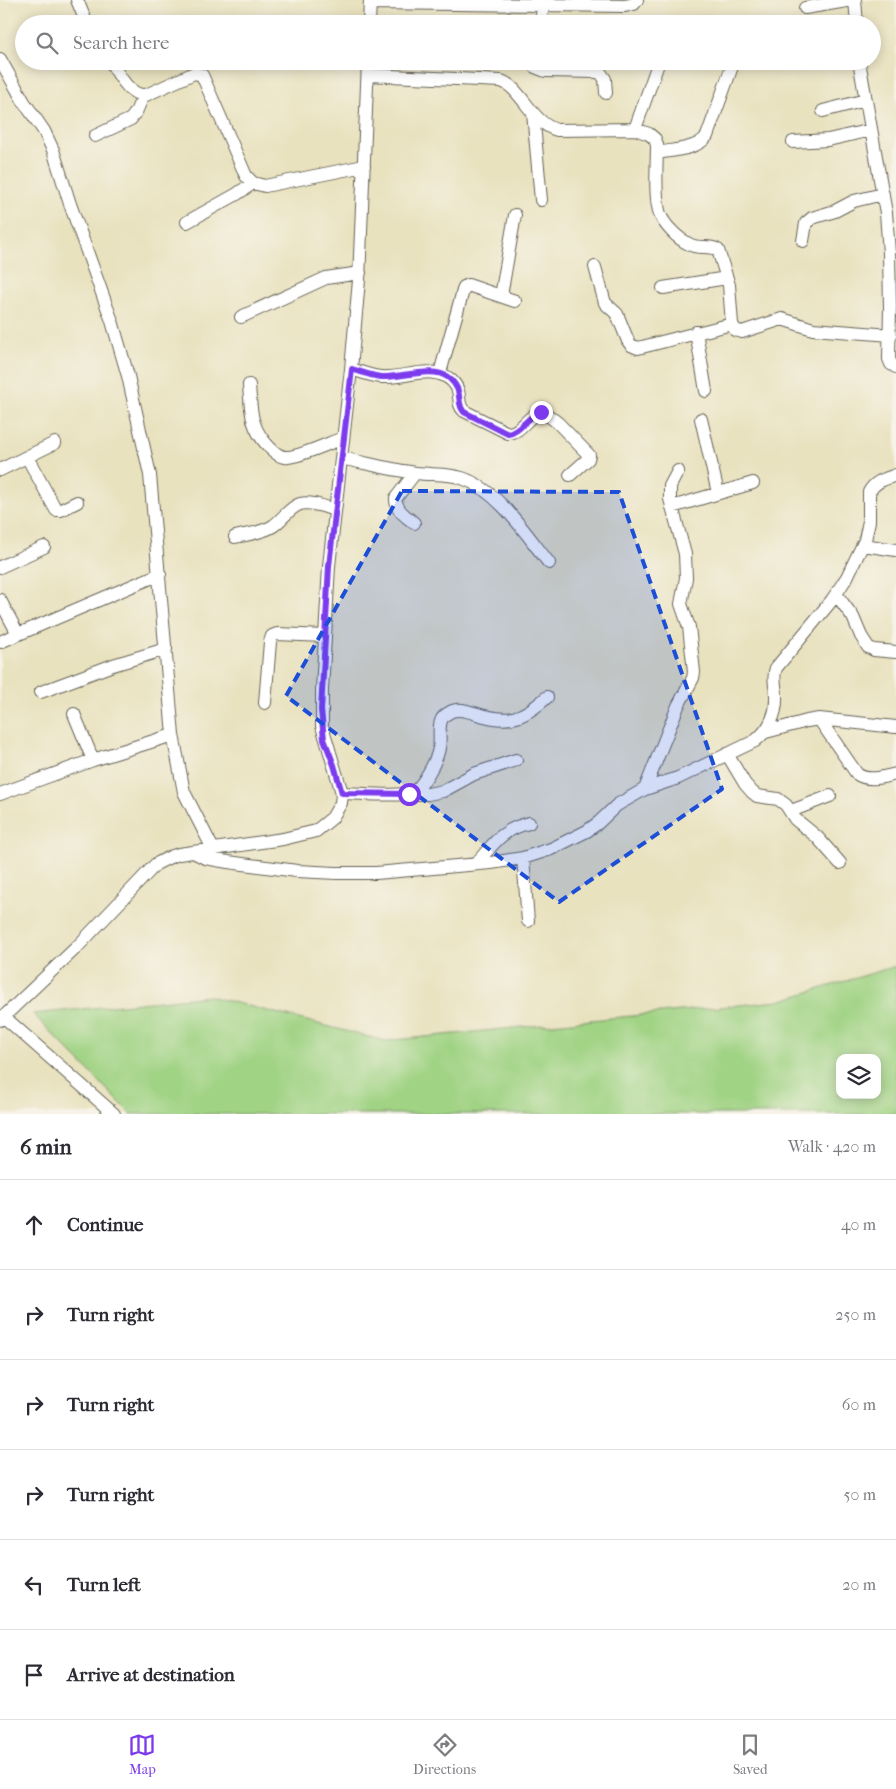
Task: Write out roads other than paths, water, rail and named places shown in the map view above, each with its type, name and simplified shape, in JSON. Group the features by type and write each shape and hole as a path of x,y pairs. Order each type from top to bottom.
{"street":[{"path":"77,0 83,15"},
{"path":"369,15 370,2 625,6 634,4 637,0"},
{"path":"805,8 854,0 855,15"},
{"path":"542,15 544,5"},
{"path":"0,59 24,102 44,131 53,150 70,204 112,321 128,376 150,475 173,735 184,792 214,849"},
{"path":"117,70 131,90 137,95 143,96 192,74 202,75 246,176 253,183 264,186 364,166"},
{"path":"114,1114 2,1018 78,946 151,868 170,857 283,839 316,830 332,818 341,803 342,793 322,726 322,690 329,566 352,369 360,273 368,70"},
{"path":"545,70 600,72 605,79 606,93"},
{"path":"635,129 656,70"},
{"path":"657,153 697,145 703,141 707,136 731,70"},
{"path":"861,70 883,194 893,307 889,359 891,364 896,367"},
{"path":"368,75 502,81 508,84 533,113 550,128 557,130 635,129 652,136 656,142 657,205 660,216 679,238 687,244 693,247 711,247 718,250 728,278 732,324 735,330 742,332 782,319 813,330 891,335"},
{"path":"95,136 130,119 136,112 143,96"},
{"path":"823,111 866,100"},
{"path":"533,113 541,200"},
{"path":"793,142 828,140 871,130"},
{"path":"187,222 253,183"},
{"path":"803,241 806,223 812,218 835,211 854,201 883,194"},
{"path":"501,296 514,215"},
{"path":"595,267 605,303 617,314 628,341 635,347 638,348 732,324"},
{"path":"241,317 326,278 360,273"},
{"path":"664,288 728,278"},
{"path":"440,373 462,288 468,286 515,300"},
{"path":"696,332 706,391"},
{"path":"352,369 381,377 434,372 445,375 458,387 460,406 464,412 508,434 515,432 538,412 545,412 589,455 588,459 570,475"},
{"path":"249,385 252,420 255,429 266,444 280,456 290,457 343,438"},
{"path":"701,419 718,494"},
{"path":"0,470 55,443"},
{"path":"27,457 56,510 62,510 77,502"},
{"path":"341,458 415,473 463,478 494,498 508,512 549,563"},
{"path":"645,788 678,706 693,678 694,672 689,627 681,604 686,578 685,554 672,507 670,486 678,471"},
{"path":"414,523 398,509 396,502 398,495 415,473"},
{"path":"192,852 205,858 297,871 376,873 523,858 552,849 587,831 617,805 645,788 678,778 755,741 766,732 771,724 776,704 774,674 776,668 836,594 863,545 869,521 869,492 874,484 880,480 896,475"},
{"path":"672,507 753,483"},
{"path":"236,537 268,529 302,503 335,510"},
{"path":"863,545 896,550"},
{"path":"0,567 44,546"},
{"path":"0,642 160,574"},
{"path":"836,594 853,617 868,647 874,650 896,652"},
{"path":"0,600 18,634"},
{"path":"265,703 272,636 277,634 325,636"},
{"path":"41,692 114,665 166,649"},
{"path":"409,794 422,784 438,754 441,721 449,713 460,709 490,718 515,718 531,712 548,697"},
{"path":"74,714 93,760"},
{"path":"766,732 819,719 896,728"},
{"path":"819,719 860,777 873,778 896,774"},
{"path":"0,794 93,760 173,735"},
{"path":"727,754 752,792 757,796 782,802 791,811 795,819 817,837 840,863"},
{"path":"342,793 428,794 443,791 474,774 516,760"},
{"path":"791,811 830,796"},
{"path":"476,864 503,833 517,826 529,823"},
{"path":"523,858 528,921"}]}
